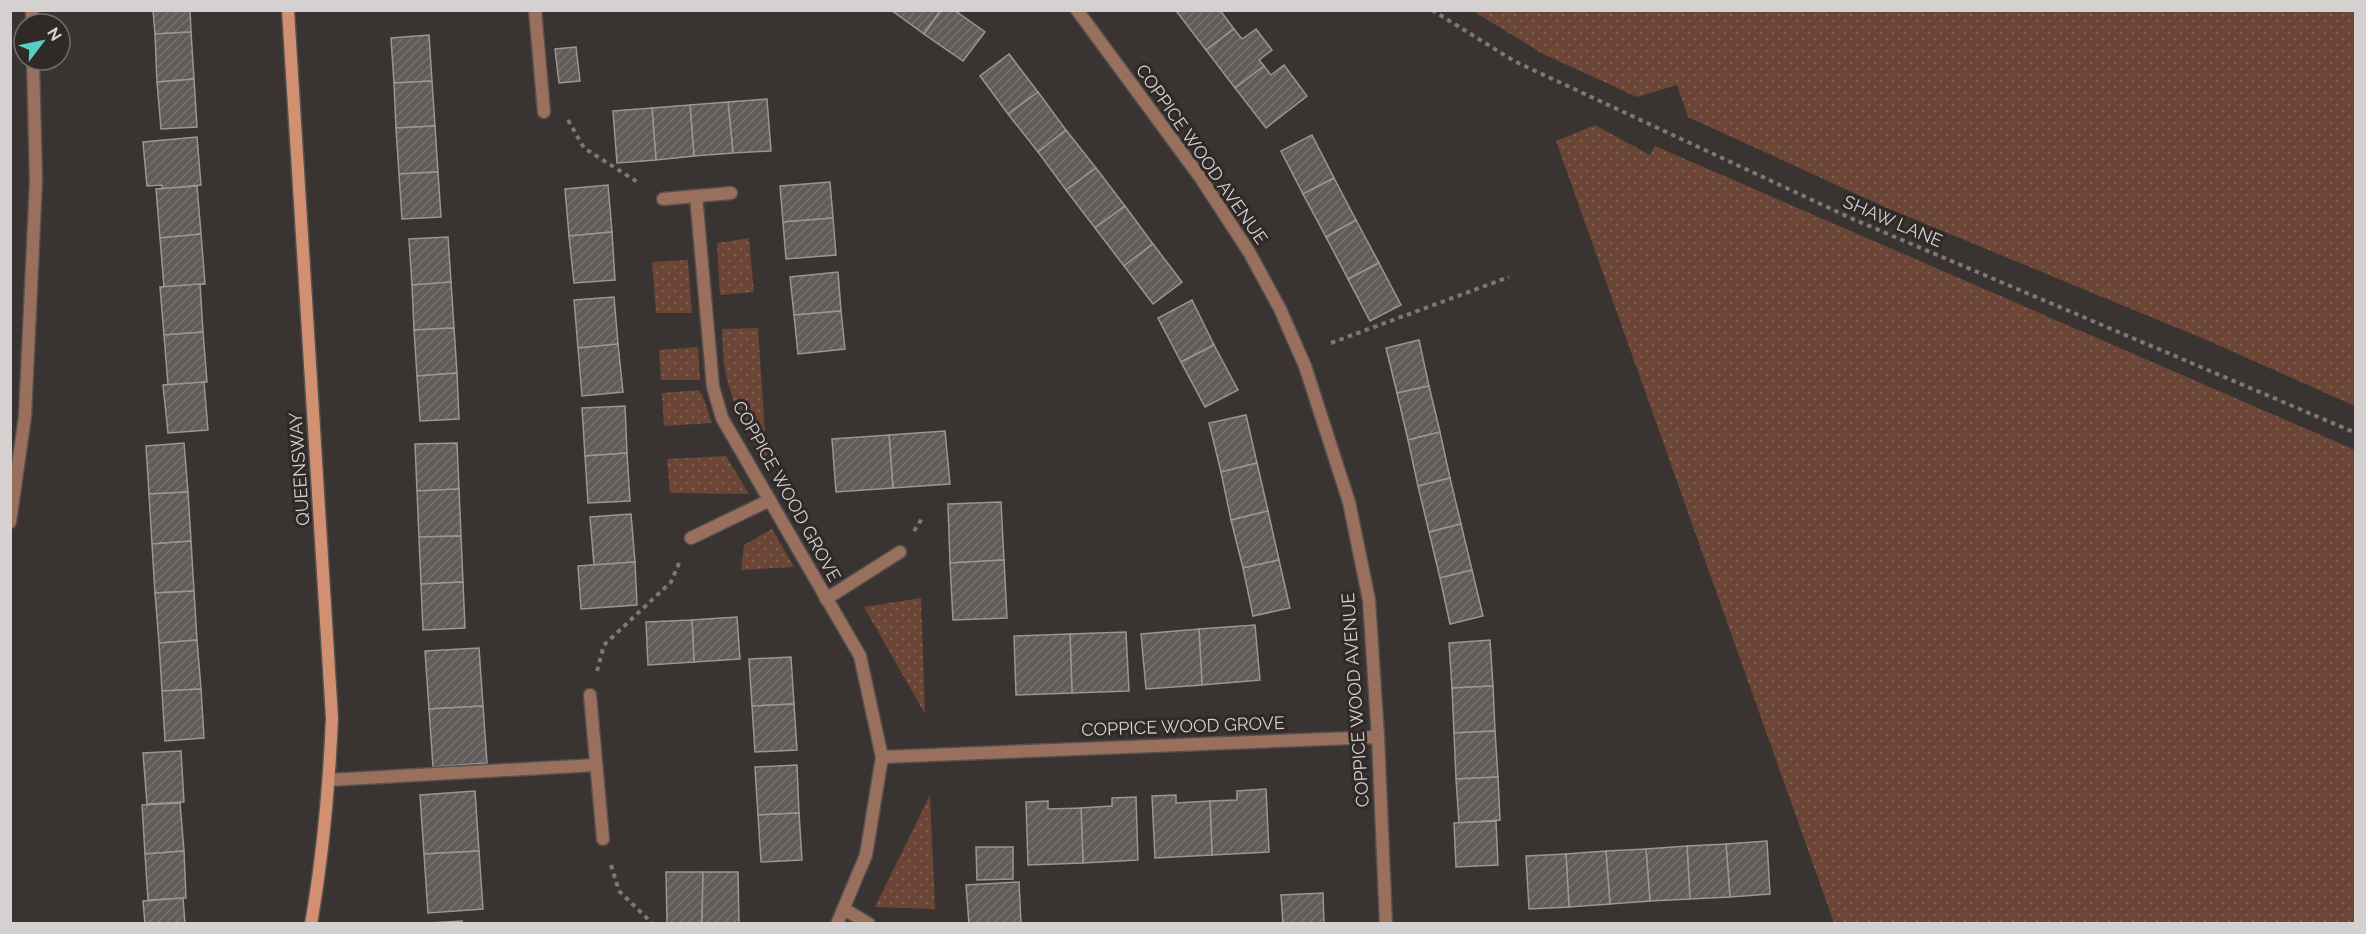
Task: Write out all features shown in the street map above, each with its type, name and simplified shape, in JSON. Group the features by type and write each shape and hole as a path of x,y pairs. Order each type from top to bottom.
{"street":[{"name":"QUEENSWAY","path":"288,10 327,606 332,718 321,867 311,924"},
{"path":"535,10 544,112"},
{"name":"COPPICE WOOD AVENUE","path":"1077,10 1200,177 1248,252 1280,309 1305,366 1349,502 1369,600 1378,737 1386,924"},
{"path":"10,522 26,404 36,181 33,72"},
{"path":"663,200 731,193"},
{"name":"COPPICE WOOD GROVE","path":"696,196 713,387 722,418 860,656 882,757 866,855 837,924"},
{"path":"691,538 770,500"},
{"path":"826,599 900,552"},
{"path":"590,695 603,839"},
{"name":"COPPICE WOOD GROVE","path":"882,757 1378,737"},
{"path":"329,780 596,765"},
{"path":"844,909 869,924"}],"path":[{"name":"SHAW LANE","path":"1432,10 1514,62 1855,220 2355,433"},
{"path":"540,73 584,148 639,183"},
{"path":"1331,343 1509,277"},
{"path":"590,695 604,645 670,582"},
{"path":"603,839 619,891 653,924"}],"shaded area":[{"path":"1473,11 2355,11 2355,406 2209,341 1887,208 1688,117 1677,85 1637,97 1543,54"},
{"path":"1595,125 1650,155 1655,146 2355,450 2355,923 1834,923 1556,141"},
{"path":"749,238 754,292 720,295 717,243"},
{"path":"688,260 692,313 656,313 652,262"},
{"path":"758,328 767,464 734,402 727,380 723,354 722,329"},
{"path":"698,347 700,380 661,380 659,350"},
{"path":"698,390 702,394 712,423 664,426 662,393"},
{"path":"726,456 749,494 670,493 667,459"},
{"path":"772,529 794,567 741,570 744,545"},
{"path":"921,598 925,714 864,607"},
{"path":"930,795 935,909 875,907"}],"building":[{"path":"153,10 190,10 191,32 155,34"},
{"path":"891,10 941,10 924,34"},
{"path":"941,10 954,10 985,32 963,61 924,34"},
{"path":"1180,10 1220,10 1234,29 1206,50 1177,12"},
{"path":"1234,29 1242,39 1256,29 1272,50 1259,60 1264,66 1235,88 1206,50"},
{"path":"191,32 194,79 157,82 155,34"},
{"path":"429,35 432,81 394,83 391,38"},
{"path":"576,47 580,81 559,83 555,49"},
{"path":"1009,54 1038,92 1008,114 980,76"},
{"path":"1284,65 1307,96 1266,128 1235,88 1264,66 1271,75"},
{"path":"194,79 197,127 161,129 157,82"},
{"path":"432,81 435,126 396,128 394,83"},
{"path":"1038,92 1066,130 1038,152 1008,114"},
{"path":"767,99 771,151 733,153 728,102"},
{"path":"728,102 733,153 694,156 690,105"},
{"path":"690,105 694,156 656,160 652,108"},
{"path":"652,108 656,160 617,163 613,111"},
{"path":"435,126 438,172 399,174 396,128"},
{"path":"1066,130 1096,168 1066,190 1038,152"},
{"path":"1312,135 1334,178 1303,194 1281,151"},
{"path":"197,137 201,185 162,189 162,185 147,186 143,142"},
{"path":"1096,168 1125,206 1095,228 1066,190"},
{"path":"438,172 441,217 402,219 399,174"},
{"path":"1334,178 1356,220 1326,237 1303,194"},
{"path":"830,182 833,218 783,222 780,186"},
{"path":"608,185 612,232 569,236 565,189"},
{"path":"197,186 201,234 160,238 156,189"},
{"path":"1125,206 1153,244 1124,266 1095,228"},
{"path":"833,218 836,255 786,259 783,222"},
{"path":"1356,220 1379,263 1348,279 1326,237"},
{"path":"612,232 615,280 574,283 569,236"},
{"path":"201,234 205,284 164,287 160,238"},
{"path":"448,237 451,282 412,285 409,239"},
{"path":"1153,244 1182,282 1153,304 1124,266"},
{"path":"1379,263 1401,305 1370,321 1348,279"},
{"path":"838,272 841,311 794,315 790,277"},
{"path":"451,282 454,328 414,330 412,285"},
{"path":"200,284 203,332 164,335 160,287"},
{"path":"614,297 618,344 578,348 574,300"},
{"path":"1192,300 1214,345 1181,362 1158,318"},
{"path":"841,311 845,349 798,354 794,315"},
{"path":"454,328 457,373 417,376 414,330"},
{"path":"203,332 207,382 168,385 164,335"},
{"path":"1419,340 1429,386 1397,393 1386,348"},
{"path":"618,344 623,392 582,396 578,348"},
{"path":"1214,345 1238,390 1205,407 1181,362"},
{"path":"457,373 459,419 420,421 417,376"},
{"path":"204,382 208,430 168,433 163,385"},
{"path":"1429,386 1440,432 1408,440 1397,393"},
{"path":"625,406 627,453 585,456 582,408"},
{"path":"1246,415 1257,463 1221,472 1209,423"},
{"path":"945,431 950,484 893,488 889,435"},
{"path":"1440,432 1450,478 1418,486 1408,440"},
{"path":"889,435 893,488 836,492 832,439"},
{"path":"184,443 188,492 149,494 146,446"},
{"path":"457,443 459,489 417,491 415,444"},
{"path":"627,453 630,501 588,503 585,456"},
{"path":"1257,463 1268,511 1231,520 1221,472"},
{"path":"1450,478 1461,524 1429,532 1418,486"},
{"path":"459,489 461,536 419,537 417,491"},
{"path":"188,492 191,541 152,544 149,494"},
{"path":"1001,502 1004,560 950,563 948,504"},
{"path":"1268,511 1279,560 1243,568 1231,520"},
{"path":"631,514 635,562 594,565 590,517"},
{"path":"1461,524 1472,570 1440,578 1429,532"},
{"path":"461,536 463,582 421,584 419,537"},
{"path":"191,541 194,591 155,593 152,544"},
{"path":"1004,560 1007,618 953,620 950,563"},
{"path":"1279,560 1290,608 1253,616 1243,568"},
{"path":"635,562 637,605 581,609 578,566"},
{"path":"1472,570 1483,616 1450,624 1440,578"},
{"path":"463,582 465,628 423,630 421,584"},
{"path":"194,591 197,640 159,643 155,593"},
{"path":"737,617 740,659 694,662 692,620"},
{"path":"692,620 694,662 648,665 646,622"},
{"path":"1255,625 1260,680 1202,685 1199,629"},
{"path":"1199,629 1202,685 1146,689 1141,634"},
{"path":"1126,632 1129,691 1072,693 1070,634"},
{"path":"1070,634 1072,693 1016,695 1014,636"},
{"path":"197,640 201,689 162,691 159,643"},
{"path":"1490,640 1493,686 1452,688 1449,643"},
{"path":"479,648 483,706 429,709 425,651"},
{"path":"791,657 794,704 752,706 749,659"},
{"path":"1493,686 1495,731 1454,733 1452,688"},
{"path":"201,689 204,738 165,741 162,691"},
{"path":"794,704 797,750 755,752 752,706"},
{"path":"483,706 487,763 433,767 429,709"},
{"path":"1495,731 1498,777 1456,779 1454,733"},
{"path":"181,751 184,802 147,804 143,753"},
{"path":"797,765 799,813 758,815 755,767"},
{"path":"1498,777 1500,820 1459,823 1456,779"},
{"path":"1266,789 1269,852 1212,855 1210,801 1237,800 1237,791"},
{"path":"475,791 479,851 424,854 420,795"},
{"path":"1176,795 1176,803 1210,801 1212,855 1155,858 1152,796"},
{"path":"1136,797 1138,860 1083,863 1081,808 1112,806 1112,798"},
{"path":"1048,801 1048,809 1081,808 1083,863 1028,865 1026,802"},
{"path":"180,803 184,851 145,854 142,805"},
{"path":"799,813 802,860 761,862 758,815"},
{"path":"1496,821 1498,865 1456,867 1454,823"},
{"path":"1767,841 1770,894 1730,897 1726,844"},
{"path":"1726,844 1730,897 1690,899 1687,846"},
{"path":"1687,846 1690,899 1650,901 1646,849"},
{"path":"976,847 1013,847 1013,879 977,880"},
{"path":"1646,849 1650,901 1610,904 1606,851"},
{"path":"184,851 186,898 148,900 145,854"},
{"path":"479,851 483,909 428,913 424,854"},
{"path":"1606,851 1610,904 1569,907 1566,854"},
{"path":"1566,854 1569,907 1529,909 1526,856"},
{"path":"666,872 703,872 702,924 667,923"},
{"path":"703,872 738,872 739,923 702,924"},
{"path":"1019,882 1021,924 969,924 966,885"},
{"path":"1323,893 1324,924 1283,924 1281,895"},
{"path":"183,898 185,924 145,924 143,901"},
{"path":"462,921 462,924 412,924 429,923"}]}
